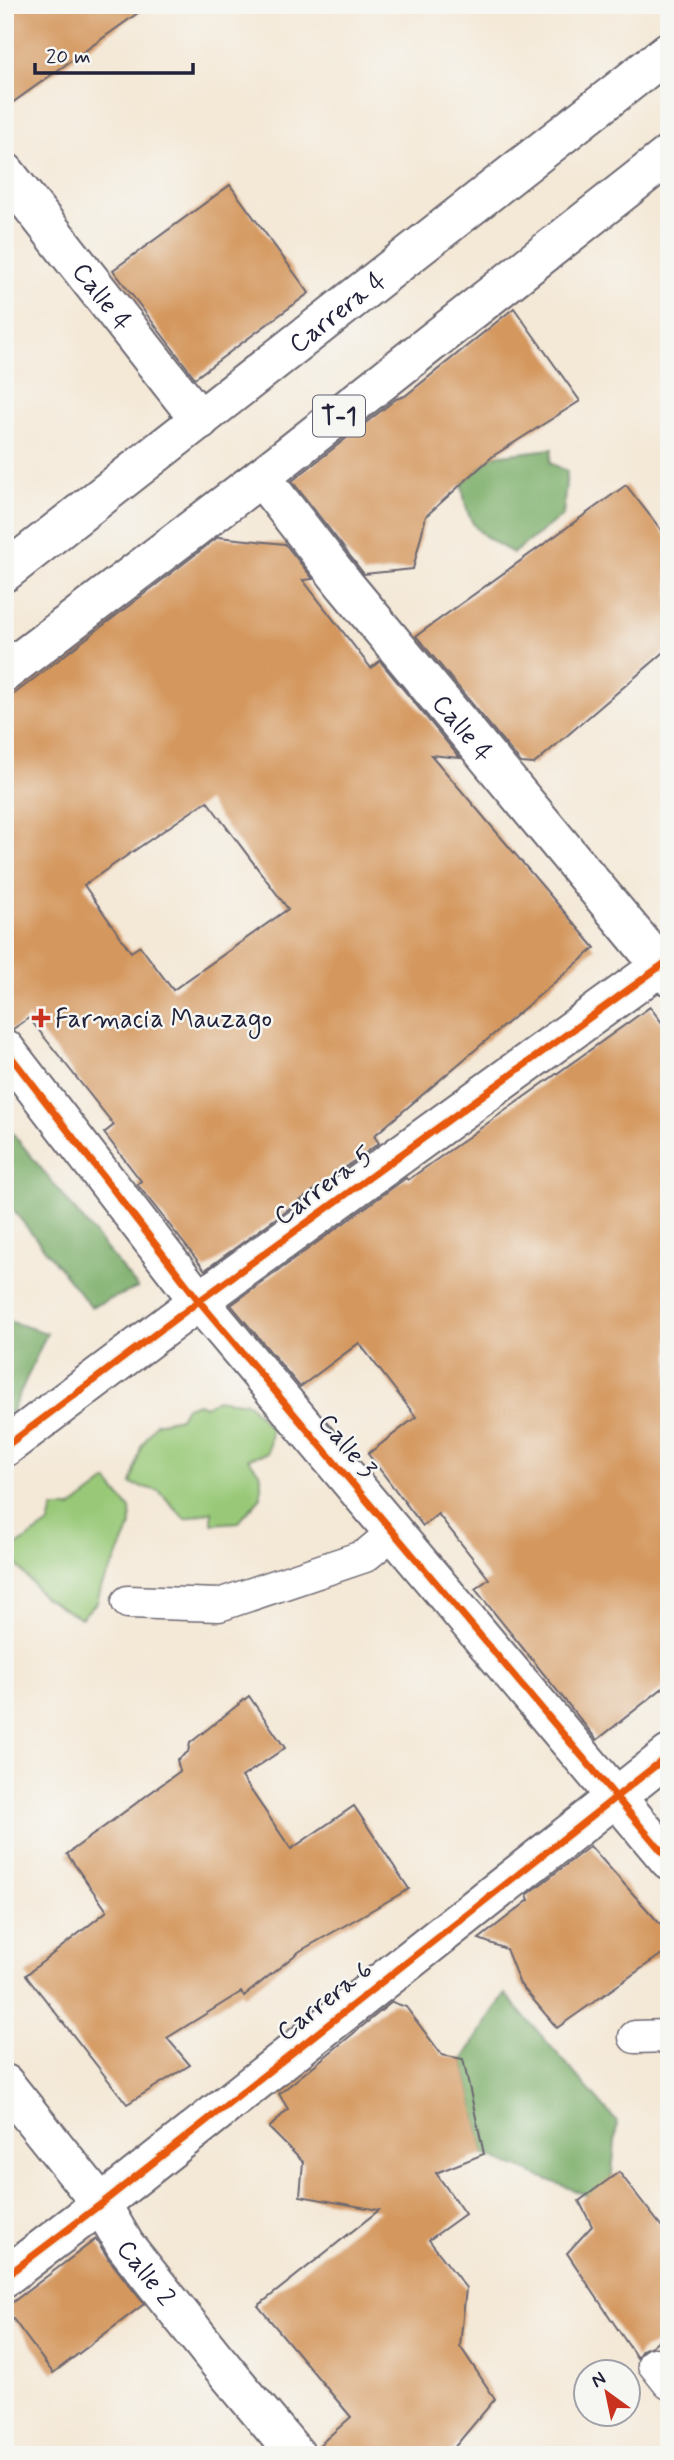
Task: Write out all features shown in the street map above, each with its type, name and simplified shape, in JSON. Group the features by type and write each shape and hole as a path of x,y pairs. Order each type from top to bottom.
{"main road":[{"name":"Carrera 4","path":"5,572 669,51"},
{"name":"T-1","path":"5,673 261,477 669,155"},
{"name":"Calle 4","path":"5,172 200,420"},
{"name":"Calle 4","path":"261,477 345,585 666,967"},
{"name":"Carrera 5","path":"5,1447 200,1301 666,967"},
{"name":"Calle 3","path":"5,1049 200,1301 669,1860"},
{"name":"Carrera 6","path":"5,2277 669,1755"},
{"name":"Calle 2","path":"5,2084 101,2204 125,2245 296,2455"}],"lane":[{"path":"128,1602 219,1605 365,1556 394,1532"},
{"path":"635,2037 669,2036"}],"green space":[{"path":"552,449 550,463 567,471 563,515 513,553 490,540 476,527 467,510 462,484 493,456"},
{"path":"5,1124 138,1288 91,1307 5,1200"},
{"path":"5,1320 47,1333 5,1426"},
{"path":"217,1399 248,1403 271,1429 268,1453 248,1458 261,1475 261,1497 239,1522 212,1524 212,1511 185,1519 159,1491 131,1484 141,1447 156,1423 180,1418 186,1407 198,1403 205,1406"},
{"path":"107,1481 130,1509 131,1525 102,1585 97,1602 81,1618 43,1597 17,1565 15,1547 49,1524 53,1508 71,1508"},
{"path":"505,1994 617,2122 609,2204 484,2154 463,2059"}],"building":[{"path":"5,5 149,5 5,108"},
{"path":"230,185 309,293 195,378 113,270"},
{"path":"514,308 580,401 493,456 426,516 413,569 364,574 292,481 396,399 405,396"},
{"path":"626,485 669,540 669,648 534,764 521,763 416,636"},
{"path":"218,537 285,544 313,579 303,580 371,668 380,661 460,758 431,755 595,948 374,1136 379,1143 205,1270 137,1184 141,1181 104,1133 114,1125 29,1018 13,1029 5,1028 5,701","holes":["207,801 288,909 173,990 140,946 131,952 84,885"]},
{"path":"650,1007 669,1032 669,1683 597,1740 475,1589 489,1579 438,1514 423,1526 368,1454 416,1417 359,1343 300,1387 231,1305"},
{"path":"249,1696 285,1748 242,1777 291,1849 354,1806 409,1889 300,1951 244,1996 241,1992 167,2038 190,2065 127,2104 26,1975 107,1911 67,1854 180,1771 177,1760 188,1752 190,1743"},
{"path":"590,1846 669,1934 669,1949 557,2028 520,1984 506,1949 479,1939 529,1900 527,1895"},
{"path":"392,2002 406,2007 442,2055 463,2059 484,2154 436,2173 465,2214 429,2240 466,2288 460,2346 495,2399 448,2455 317,2455 316,2448 351,2417 258,2306 379,2210 300,2196 303,2162 269,2128 288,2109 279,2094"},
{"path":"619,2172 669,2236 669,2331 652,2346 642,2350 637,2358 567,2253 592,2226 579,2201"},
{"path":"96,2239 144,2304 53,2373 5,2308"}],"cycle path":[{"path":"5,1447 199,1301 669,960"},
{"path":"5,1049 199,1301 669,1860"},
{"path":"5,2277 669,1755"}],"place":[{"name":"Farmacia Mauzago","path":"41,1018"}]}
